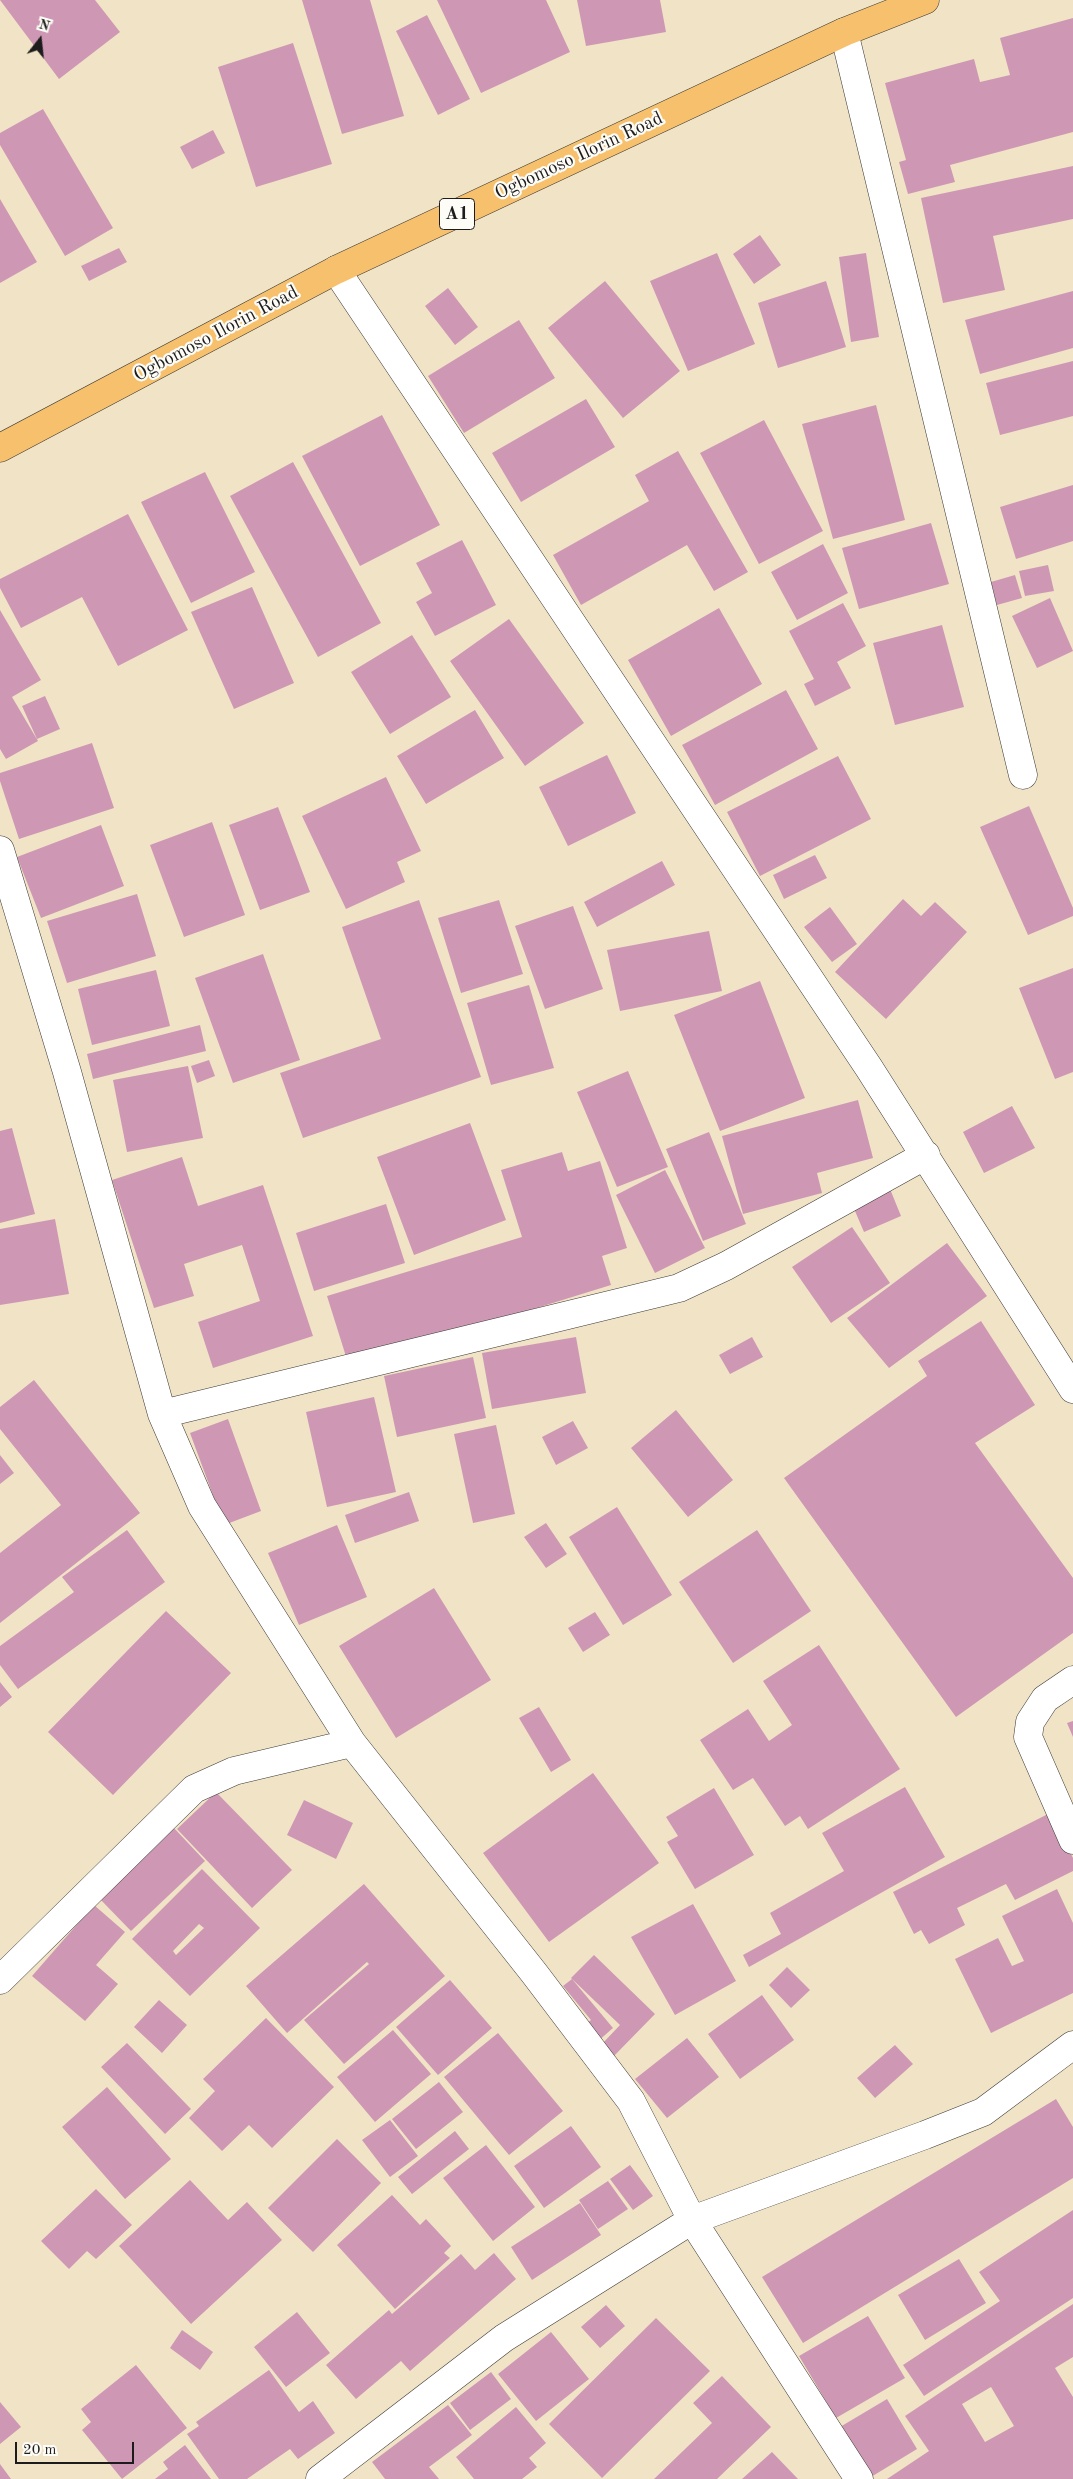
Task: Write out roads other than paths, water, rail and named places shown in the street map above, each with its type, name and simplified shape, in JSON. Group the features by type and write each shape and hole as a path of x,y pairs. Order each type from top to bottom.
{"highway":[{"name":"Ogbomoso Ilorin Road","path":"0,448 336,270 844,32 924,0"}],"street":[{"path":"844,32 1023,775"},
{"path":"336,270 926,1155 1073,1389"},
{"path":"0,850 67,1072 162,1414 202,1506 352,1743 534,1973 631,2101 692,2220 859,2479"},
{"path":"162,1414 680,1288 726,1266 926,1155"},
{"path":"1073,1680 1045,1699 1030,1722 1028,1737 1073,1840"},
{"path":"0,1980 194,1789 234,1771 352,1743"},
{"path":"320,2479 504,2338 692,2220 983,2112 1073,2045"}]}
